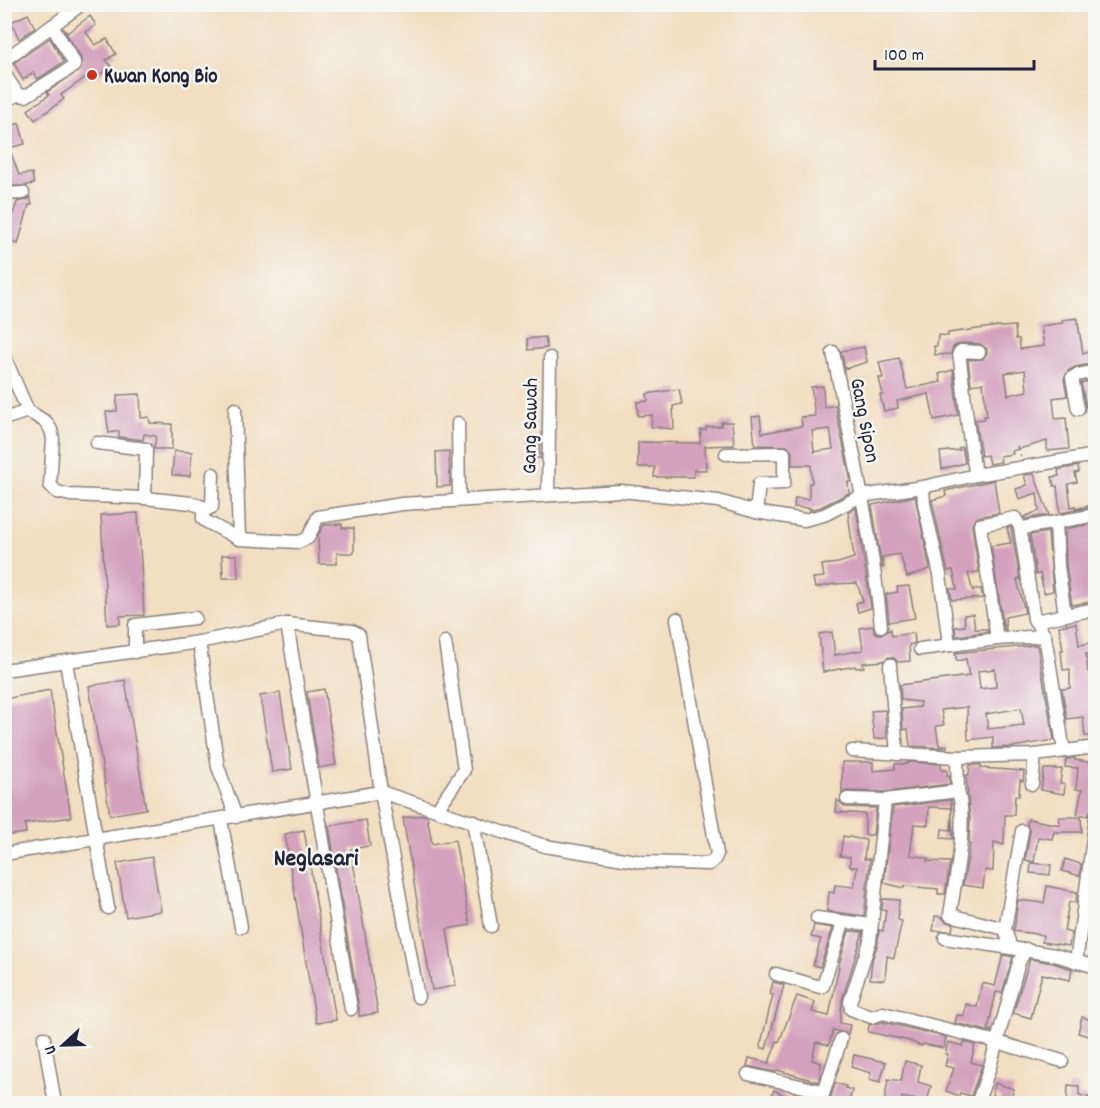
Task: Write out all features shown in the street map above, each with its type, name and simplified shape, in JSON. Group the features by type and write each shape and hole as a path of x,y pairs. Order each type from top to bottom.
{"street":[{"path":"4,60 82,4"},
{"path":"4,100 18,95 26,96 74,66 74,62 52,26"},
{"path":"4,73 18,95"},
{"path":"4,194 23,193"},
{"name":"Gang Sipon","path":"833,352 861,496 881,626"},
{"path":"976,475 968,435 959,353 979,352"},
{"path":"4,356 28,411 46,422 51,430 53,439 50,485 57,492 70,495 145,498 191,503 208,509 212,507 213,474"},
{"name":"Gang Sawah","path":"548,495 550,358"},
{"path":"1078,409 1072,378 1095,371"},
{"path":"235,409 239,539"},
{"path":"4,419 28,411"},
{"path":"458,423 459,499"},
{"path":"97,443 146,449 145,498"},
{"path":"726,454 784,453 784,483 759,484 756,512"},
{"path":"203,507 203,519 239,539 299,542 308,538 318,517 402,504 459,499 621,491 718,501 756,512 804,520 824,515 861,496 923,487 1095,454"},
{"path":"923,487 924,504 940,575 950,644"},
{"path":"1020,527 1095,514"},
{"path":"997,639 979,527 982,524 1015,518 1020,527 1035,621 1045,636 1064,751"},
{"path":"1056,522 1058,566 1065,615"},
{"path":"1035,621 1095,609"},
{"path":"135,652 135,625 195,618"},
{"path":"4,854 236,818 381,792 545,846 642,862 709,864 717,854 676,619"},
{"path":"287,624 351,1009"},
{"path":"4,670 199,642 287,624 352,631 359,635 381,792 418,997"},
{"path":"920,649 997,639 1045,636"},
{"path":"199,642 218,767 236,818"},
{"path":"437,810 464,770 445,642"},
{"path":"66,662 108,908"},
{"path":"890,665 897,754"},
{"path":"852,751 957,757 1035,755 1095,747"},
{"path":"1032,784 1035,755"},
{"path":"957,757 961,832 950,915 1005,929"},
{"path":"847,799 885,800 958,791"},
{"path":"885,800 870,940 850,1002 851,1009 871,1017 883,1013 1062,1060"},
{"path":"1076,962 1095,817"},
{"path":"221,820 241,927"},
{"path":"472,821 491,926"},
{"path":"1011,948 1005,929 1022,831"},
{"path":"817,918 870,925"},
{"path":"776,974 823,986 843,923"},
{"path":"945,938 1026,949 1095,967"},
{"path":"977,1104 1019,962 1026,949"},
{"path":"44,1038 55,1104"},
{"path":"748,1074 821,1097 841,1039"}],"building":[{"path":"28,14 35,28 19,39 11,22"},
{"path":"90,16 96,25 86,32 95,45 107,39 116,54 106,60 111,66 96,77 93,72 61,95 64,99 35,120 28,110 49,95 47,92 81,69 81,58 63,28 67,33"},
{"path":"50,38 64,62 38,79 33,73 23,80 14,63"},
{"path":"19,123 25,144 9,148 19,175 32,173 34,184 6,186 4,129"},
{"path":"30,197 32,205 29,205 18,244 4,239 17,202"},
{"path":"1077,318 1083,353 1095,350 1095,363 1075,367 1068,371 1064,379 1067,396 1053,398 1055,419 1066,418 1069,449 1047,451 1047,441 1012,451 1013,454 1000,456 1001,462 989,464 987,455 981,456 975,420 985,419 984,416 987,416 983,383 971,385 968,360 983,359 987,349 980,344 961,343 953,347 951,354 935,355 934,346 937,346 938,335 948,336 948,333 1015,326 1020,349 1044,346 1041,326 1063,323 1062,320","holes":["1025,370 1027,391 1008,395 1005,373"]},
{"path":"545,337 547,348 528,350 527,339"},
{"path":"864,347 867,362 845,369 841,351"},
{"path":"899,358 907,389 941,382 939,374 953,370 958,415 934,420 929,394 897,401 898,408 884,411 879,378 883,378 879,362"},
{"path":"1094,380 1095,406 1086,407 1081,383"},
{"path":"823,386 824,407 835,405 851,482 848,482 849,493 810,510 810,508 794,507 795,498 809,499 809,483 812,483 811,465 792,465 792,452 787,446 755,445 752,417 760,416 762,433 802,426 801,417 815,416 811,387","holes":["830,429 833,449 814,452 812,431"]},
{"path":"679,389 682,404 673,406 674,429 651,427 652,415 638,416 637,402 648,401 647,394"},
{"path":"140,394 141,418 149,417 150,423 172,424 172,449 154,449 156,436 144,434 143,440 119,437 119,431 109,433 106,412 117,411 117,395"},
{"path":"721,422 732,422 734,445 705,446 706,470 694,470 694,477 654,477 655,467 638,467 638,442 700,443 701,430 706,430 706,427 721,426"},
{"path":"539,441 540,458 529,459 527,443"},
{"path":"962,447 965,463 942,469 940,452 960,450 959,448"},
{"path":"174,451 192,452 190,476 172,475"},
{"path":"449,451 450,486 437,487 436,452"},
{"path":"1078,466 1079,472 1075,473 1077,482 1068,484 1071,507 1075,506 1075,509 1092,505 1093,507 1060,513 1057,486 1054,486 1052,477 1059,476 1058,470"},
{"path":"1034,474 1049,515 1025,519 1024,517 1039,511 1037,493 1019,499 1016,489 1027,485 1024,475"},
{"path":"994,480 999,513 978,517 972,526 979,572 968,573 973,592 973,589 981,589 983,598 952,600 950,589 957,589 953,570 948,571 946,564 932,500 946,496 945,491"},
{"path":"915,496 930,569 907,577 900,554 882,557 884,567 882,568 872,505"},
{"path":"856,508 871,608 858,612 856,603 863,601 857,583 815,588 813,578 824,577 822,565 854,558 848,512"},
{"path":"138,513 144,615 120,616 120,624 107,625 101,515"},
{"path":"1095,523 1095,601 1072,605 1066,565 1065,529"},
{"path":"342,524 342,528 354,528 354,553 337,553 337,564 319,564 318,535 324,525"},
{"path":"1011,527 1020,579 1017,579 1025,613 1005,617 1006,630 1004,630 991,546 1011,543 1007,528"},
{"path":"1048,532 1053,591 1044,593 1040,573 1036,575 1030,535"},
{"path":"222,555 237,555 238,578 223,578"},
{"path":"909,586 915,618 889,622 886,594 898,592 897,587"},
{"path":"973,614 975,629 987,629 988,632 956,636 955,627 965,626 964,615"},
{"path":"1076,623 1079,645 1095,642 1095,653 1086,654 1088,672 1095,672 1095,736 1085,736 1083,717 1067,719 1062,689 1070,688 1070,669 1063,670 1061,650 1063,650 1059,626"},
{"path":"873,626 874,632 878,634 891,629 892,636 914,633 915,643 909,645 910,661 898,662 889,657 883,661 863,663 864,667 856,668 855,666 823,672 819,634 832,632 835,655 863,650 860,628"},
{"path":"1037,645 1054,740 993,748 993,737 968,740 967,707 941,710 944,725 936,726 939,746 947,745 947,748 910,746 908,729 903,730 902,709 920,707 920,702 901,700 900,685 969,676 966,659 957,661 955,653","holes":["995,669 996,687 980,689 978,671","1021,708 1024,725 988,729 986,714"]},
{"path":"125,680 146,809 110,815 89,686"},
{"path":"324,689 336,765 319,768 307,692"},
{"path":"50,690 71,817 25,824 26,833 4,836 4,699"},
{"path":"280,693 292,769 272,772 260,696"},
{"path":"885,710 887,738 874,739 871,711"},
{"path":"1075,758 1075,760 1095,763 1093,805 1088,816 1077,814 1082,790 1076,789 1078,768 1065,767 1066,759"},
{"path":"842,762 873,762 873,771 895,769 895,764 908,764 908,762 941,764 941,770 947,770 950,784 885,792 847,791 842,793"},
{"path":"970,765 1024,771 1023,781 1020,780 1019,796 1015,796 1014,815 1005,815 1004,845 994,842 993,871 985,870 983,888 963,885 970,844 966,775 969,775"},
{"path":"1044,769 1062,769 1060,783 1065,784 1064,794 1041,790"},
{"path":"837,800 846,807 876,808 873,835 865,835 865,814 836,812"},
{"path":"951,800 951,808 929,807 928,825 914,824 910,855 928,858 927,861 950,862 945,894 938,894 938,889 904,886 904,888 884,883 893,807"},
{"path":"952,814 953,839 941,838 942,829 951,830"},
{"path":"427,816 432,844 455,840 470,925 447,929 456,986 432,990 403,818"},
{"path":"1059,817 1081,817 1082,832 1054,832 1052,839 1038,837 1034,862 1025,860 1030,832 1027,825 1028,819 1060,825"},
{"path":"366,820 370,846 351,849 378,1013 359,1016 329,826"},
{"path":"304,830 336,1020 316,1023 285,834"},
{"path":"843,836 866,840 864,859 870,859 864,916 827,911 829,892 834,893 835,885 854,887 857,867 850,867 850,857 840,856"},
{"path":"152,857 161,911 126,917 117,863"},
{"path":"1065,859 1081,864 1080,876 1062,871"},
{"path":"1031,863 1051,865 1050,875 1030,873"},
{"path":"1047,886 1077,892 1076,903 1069,902 1064,931 1071,933 1069,946 1042,942 1043,935 1014,931 1018,900 1044,903"},
{"path":"883,899 899,900 898,920 902,921 894,958 887,956 885,980 870,979 879,930 883,931 886,910 882,910"},
{"path":"935,916 942,917 953,924 952,931 933,931"},
{"path":"814,925 833,928 820,967 813,965 821,939 811,937"},
{"path":"849,931 863,932 842,1000 840,1023 850,1025 848,1034 833,1030 829,1045 816,1042 812,1060 821,1063 819,1082 777,1070 776,1072 747,1066 749,1058 769,1063 797,996 815,1002 812,1012 829,1016 840,961"},
{"path":"1003,955 1013,957 1002,993 996,992 988,1029 991,1032 955,1023 957,1015 964,1016 966,1004 977,1007 982,983 995,986"},
{"path":"1030,959 1072,969 1070,980 1042,974 1031,1018 1013,1013"},
{"path":"773,982 784,985 766,1049 760,1047 773,995 770,994"},
{"path":"1082,1017 1095,1021 1095,1038 1078,1033"},
{"path":"883,1022 946,1037 944,1048 923,1044 922,1046 868,1032 869,1025"},
{"path":"948,1042 963,1046 964,1042 975,1045 971,1062 982,1065 971,1096 960,1093 959,1096 946,1091 954,1068 945,1066"},
{"path":"854,1055 886,1062 880,1082 869,1079 871,1073 851,1067"},
{"path":"905,1061 921,1065 918,1082 931,1086 927,1102 902,1097 900,1104 884,1104 888,1079 901,1081"},
{"path":"835,1083 852,1090 849,1102 841,1100 840,1104 829,1104"},
{"path":"995,1083 1014,1089 1009,1104 1001,1104 1001,1097 992,1095"},
{"path":"1068,1085 1079,1086 1079,1095 1095,1099 1095,1104 1067,1104"},
{"path":"774,1090 791,1099 794,1093 811,1097 807,1104 767,1104"}],"place":[{"name":"Kwan Kong Bio","path":"92,75"}],"district":[{"name":"Neglasari","path":"316,857"}]}
